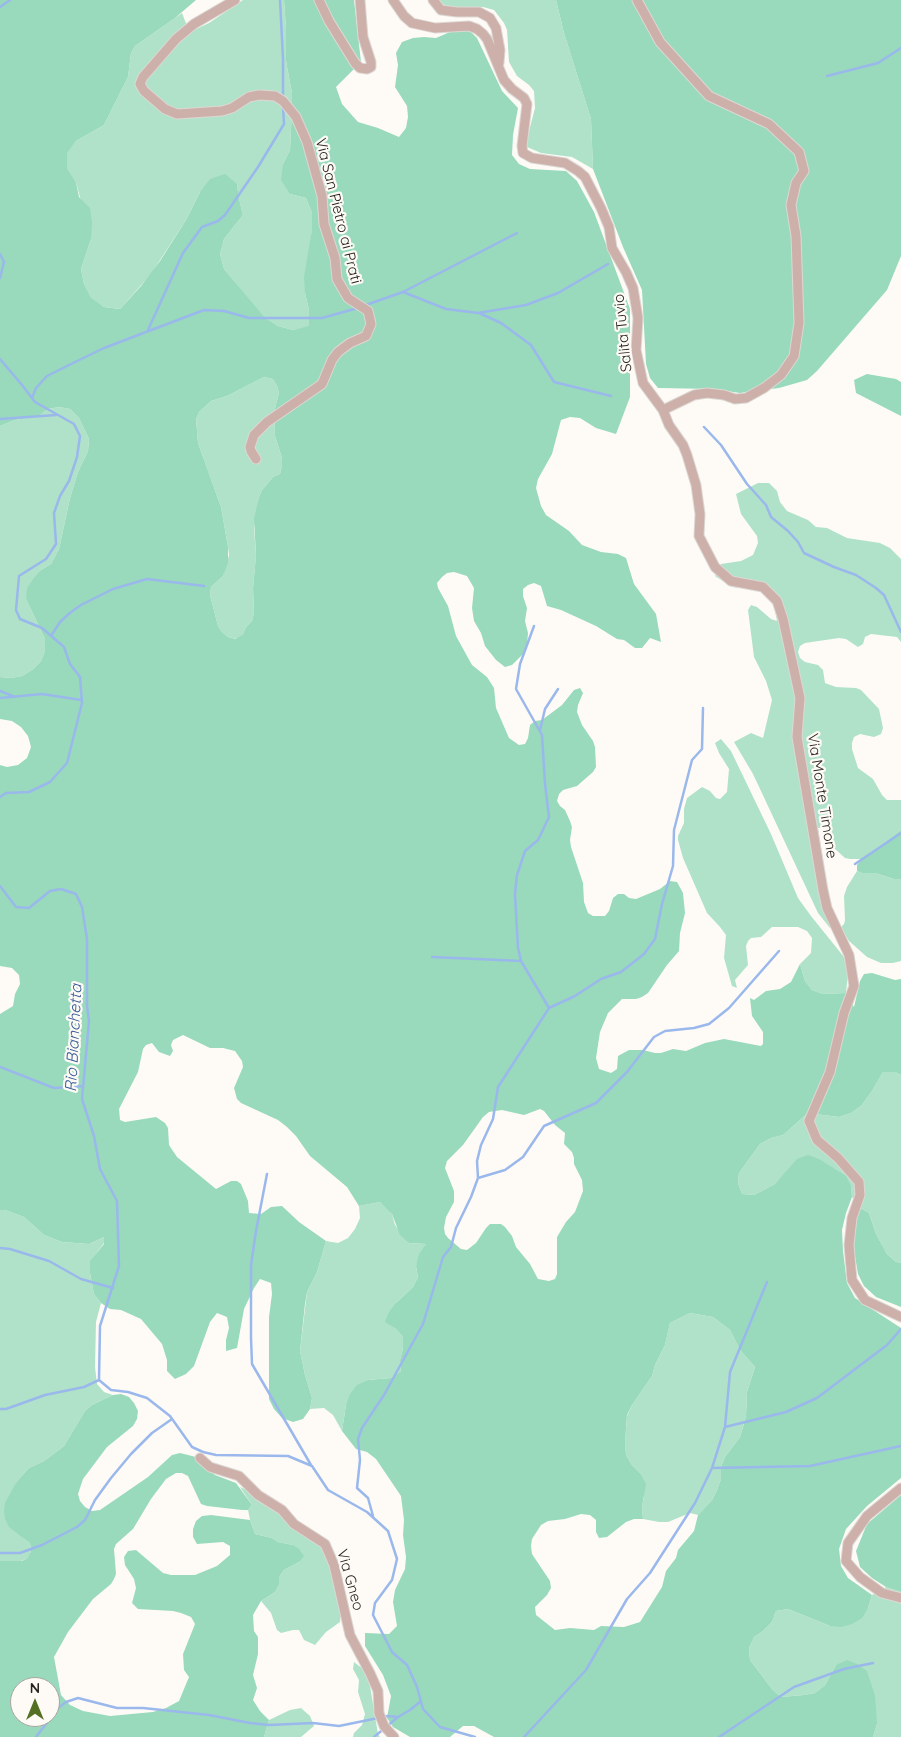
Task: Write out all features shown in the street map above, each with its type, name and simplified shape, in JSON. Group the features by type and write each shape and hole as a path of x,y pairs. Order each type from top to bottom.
{"street":[{"name":"Via San Pietro ai Prati","path":"234,0 194,24 176,39 143,76 140,84 150,97 165,109 177,114 222,112 249,97 259,95 275,96 283,101 296,117 308,142 322,196 324,224 335,258 337,279 348,298 368,311 371,324 366,336 350,343 338,352 332,360 322,384 267,422 254,434 250,447 256,459"},
{"path":"318,0 355,63 358,67 365,70 370,68 371,62 363,37 360,0"},
{"path":"393,0 404,16 412,23 435,28 464,25 477,29 487,39 499,68"},
{"path":"433,0 441,10 479,12 490,18 496,28 500,50 499,68"},
{"path":"637,0 660,42 709,96 769,124 799,152 804,171 796,184 791,205 796,236 799,323 794,356 781,375 764,388 746,398 734,399 724,395 707,393 694,395 663,410"},
{"name":"Salita Tuvio","path":"499,68 507,85 524,98 527,104 522,146 523,153 532,158 565,163 578,171 585,177 602,208 609,227 612,248 633,288 638,318 636,350 643,383 663,410"},
{"name":"Via Monte Timone","path":"663,410 669,425 684,445 696,484 700,514 699,536 715,567 731,581 763,588 777,600 783,619 800,698 797,737 823,890 828,908 849,955 854,986 844,1013 830,1072 809,1121 816,1140 838,1158 859,1182 860,1195 852,1218 849,1245 852,1280 865,1300 901,1317"},
{"name":"Via Gneo","path":"200,1458 210,1467 239,1476 258,1495 282,1510 294,1524 325,1544 334,1565 350,1635 378,1691 379,1713 384,1726 394,1737"},
{"path":"901,1488 867,1516 848,1543 846,1561 860,1577 882,1593 901,1598"}],"green space":[{"path":"0,0 196,0 175,18 135,46 131,53 128,77 104,125 76,141 67,153 67,169 76,182 79,197 90,208 92,223 91,239 81,269 84,284 91,298 104,307 120,309 141,286 160,261 186,220 200,192 210,179 225,174 237,184 243,215 224,239 220,254 224,269 265,318 278,326 293,330 309,326 309,310 304,277 312,229 312,213 306,198 290,194 281,180 283,164 290,150 292,109 292,93 286,61 284,0 354,0 361,62 336,87 342,104 358,122 399,137 406,128 408,117 407,106 395,87 398,65 396,53 402,42 413,38 436,38 457,29 469,30 477,38 502,91 518,108 513,135 512,155 519,164 530,169 566,171 577,181 594,212 630,309 630,397 616,434 596,428 580,418 570,417 561,420 552,454 538,479 536,488 541,506 546,515 569,531 582,545 601,552 618,554 626,558 634,584 656,614 661,642 650,638 642,648 635,648 624,640 617,639 596,626 561,610 547,606 541,586 534,583 523,589 527,608 525,621 528,633 525,652 512,665 505,667 496,660 485,646 481,633 474,621 472,608 474,588 467,576 454,572 447,573 437,583 448,606 456,636 472,665 487,677 494,688 496,708 509,738 519,745 525,744 530,725 535,721 542,720 562,705 574,690 580,688 583,693 577,712 582,725 593,741 596,767 577,786 563,790 559,794 557,801 565,810 572,827 571,847 583,883 584,902 588,913 593,916 605,916 609,911 613,898 618,894 624,894 629,898 636,899 660,889 670,881 677,882 683,893 685,913 680,933 679,951 648,993 636,999 622,999 608,1013 600,1032 596,1058 599,1069 611,1073 617,1069 618,1056 629,1050 643,1050 655,1053 673,1049 686,1051 705,1043 724,1039 761,1046 763,1044 763,1032 752,1016 750,998 754,1000 766,991 780,989 791,982 800,964 805,981 812,990 823,994 846,993 854,1007 860,981 864,974 872,973 895,980 901,979 901,1075 895,1072 883,1072 861,1106 851,1113 839,1117 808,1113 783,1135 771,1138 760,1144 739,1173 738,1183 742,1194 754,1195 775,1184 797,1159 808,1155 819,1159 846,1176 851,1186 852,1197 842,1230 847,1283 855,1298 901,1328 901,1478 867,1506 846,1529 839,1549 841,1566 848,1578 872,1595 868,1608 862,1618 852,1624 841,1627 830,1626 788,1609 776,1611 772,1622 754,1637 749,1648 750,1660 772,1689 781,1697 815,1693 825,1685 836,1665 847,1660 867,1671 875,1696 877,1724 873,1737 494,1737 474,1726 463,1726 450,1737 410,1737 393,1727 387,1718 391,1696 383,1675 365,1646 365,1633 389,1634 397,1626 393,1602 395,1590 405,1569 406,1557 401,1496 376,1459 367,1452 356,1449 342,1431 346,1405 350,1394 357,1385 368,1380 391,1378 401,1371 400,1360 403,1337 395,1328 385,1322 389,1312 396,1303 413,1287 418,1277 416,1266 419,1254 426,1244 409,1243 400,1235 392,1214 380,1202 359,1206 347,1187 310,1156 287,1127 278,1120 241,1103 237,1099 234,1088 243,1067 242,1061 235,1051 223,1048 210,1048 183,1035 173,1040 171,1045 173,1051 170,1056 159,1052 152,1043 146,1045 143,1049 138,1072 119,1109 120,1120 125,1122 156,1117 165,1123 168,1128 169,1145 177,1157 216,1189 231,1181 237,1181 241,1184 248,1201 249,1213 261,1214 271,1207 282,1206 299,1222 326,1241 317,1272 307,1292 305,1304 300,1351 312,1398 310,1409 303,1419 293,1422 282,1418 274,1409 269,1399 271,1283 260,1279 254,1288 244,1309 237,1348 226,1351 229,1328 227,1317 217,1313 210,1322 194,1366 186,1374 175,1379 167,1371 167,1360 162,1344 141,1319 121,1310 110,1309 101,1303 94,1294 90,1261 104,1244 104,1237 89,1244 62,1242 44,1235 24,1217 0,1210 0,1014 13,1006 15,994 20,984 19,975 12,968 0,966 0,765 7,767 18,765 27,758 31,747 28,736 21,727 12,721 0,719 0,677 22,676 41,661 45,651 45,639 26,599 27,588 41,570 51,564 59,549 70,498 78,472 88,451 89,439 79,418 70,409 59,407 48,409 39,416 15,420 0,426","holes":["264,377 273,379 279,393 274,412 275,436 282,458 282,466 280,474 273,477 262,490 259,497 254,519 256,555 253,588 254,613 252,621 246,627 243,634 236,639 228,637 218,626 210,595 211,587 223,576 228,563 228,547 221,507 198,443 196,419 199,412 211,401 227,396","540,1109 565,1133 564,1144 572,1152 574,1164 582,1180 583,1191 575,1212 557,1237 557,1274 555,1279 549,1281 538,1279 530,1264 516,1247 512,1236 501,1224 490,1224 476,1243 467,1250 461,1249 448,1238 444,1228 446,1217 454,1202 454,1191 445,1168 447,1161 463,1145 483,1117 489,1112 502,1110 524,1115","690,1313 713,1317 730,1330 740,1350 755,1367 747,1392 746,1416 740,1437 725,1457 721,1467 721,1479 712,1500 698,1515 694,1531 678,1550 676,1558 666,1571 662,1587 640,1622 624,1627 601,1626 594,1630 570,1628 555,1630 536,1615 535,1607 551,1588 550,1581 532,1554 532,1539 541,1525 548,1521 565,1519 581,1514 590,1515 596,1520 596,1532 599,1538 607,1537 626,1522 634,1519 643,1519 642,1507 646,1484 626,1455 627,1415 652,1376 665,1345 670,1323"]},
{"path":"243,0 284,0 286,61 292,93 292,109 290,150 283,164 290,194 306,198 312,213 305,293 309,310 309,327 293,330 278,326 264,318 224,269 220,254 224,239 243,215 237,184 200,192 186,220 151,274 120,309 104,307 91,299 84,284 81,269 91,239 76,182 66,169 66,153 76,141 104,125 128,77 131,53 135,46 182,13 187,26 196,29 209,23"},
{"path":"435,0 556,0 564,33 591,119 593,169 572,157 541,153 527,147 527,139 535,108 534,91 517,76 509,62 507,30 494,10 483,7 451,7"},
{"path":"556,0 901,0 901,256 887,290 807,380 779,388 740,393 713,389 658,388 650,378 646,364 642,290 593,169 591,119 564,33"},
{"path":"867,374 896,379 901,382 901,416 856,393 854,380"},
{"path":"264,377 273,379 279,393 274,412 275,436 282,458 282,466 280,474 273,477 262,490 259,497 254,528 256,555 253,588 254,613 252,621 237,639 228,637 218,626 210,595 211,587 223,576 229,555 221,507 198,443 196,419 199,412 211,401 227,396"},
{"path":"59,407 70,409 79,418 89,439 88,451 78,472 70,498 59,549 51,564 41,570 26,599 45,639 45,651 41,661 22,676 0,677 0,426 15,420 39,416 48,409"},
{"path":"758,483 769,483 777,491 780,502 787,511 808,520 816,527 827,528 847,538 880,543 890,548 901,559 901,642 897,637 871,634 865,637 863,644 858,647 846,639 839,638 805,643 800,646 798,652 800,658 805,662 818,665 823,670 825,683 836,687 861,690 879,709 883,728 881,734 874,737 860,734 854,737 852,749 858,768 873,779 882,795 887,800 901,800 901,830 862,859 850,859 845,858 834,848 831,830 818,828 830,904 841,927 845,920 844,896 857,871 901,879 901,961 881,963 867,957 849,941 841,928 830,928 818,913 753,774 734,742 751,733 763,738 772,700 766,681 754,657 748,610 751,605 757,607 771,619 777,621 774,606 768,596 757,590 732,587 715,576 721,564 741,561 753,555 758,543 757,536 741,514 736,494"},
{"path":"721,739 731,751 771,834 798,898 844,957 848,973 846,993 823,994 812,990 805,981 800,964 811,953 812,938 807,931 798,927 772,927 761,937 751,938 746,946 748,965 735,980 737,988 732,986 724,958 726,935 707,913 683,858 678,840 684,823 684,809 687,798 702,787 720,799 727,792 729,769 715,743"},
{"path":"901,830 901,879 857,871 857,865 862,859"},
{"path":"883,1072 895,1072 901,1075 901,1263 896,1262 887,1254 876,1234 869,1213 859,1207 852,1197 851,1186 783,1176 775,1184 754,1195 742,1194 738,1183 739,1173 760,1144 771,1138 783,1135 808,1113 839,1117 851,1113 861,1106"},
{"path":"380,1202 392,1214 395,1225 409,1243 426,1244 416,1266 418,1277 413,1287 396,1303 395,1328 403,1337 400,1360 401,1371 391,1378 368,1380 346,1405 342,1431 333,1415 324,1408 310,1409 312,1398 300,1351 307,1292 317,1272 326,1241 338,1243 348,1238 360,1218 359,1206"},
{"path":"859,1207 869,1213 876,1234 887,1254 896,1262 901,1263 901,1307 876,1297 864,1286 858,1274 853,1245"},
{"path":"0,1210 24,1217 44,1235 62,1242 89,1244 104,1237 104,1243 90,1262 94,1294 101,1303 96,1322 95,1367 97,1384 104,1392 113,1395 92,1405 85,1411 64,1446 44,1461 29,1468 17,1481 14,1488 23,1537 30,1543 31,1551 29,1558 21,1561 0,1561"},
{"path":"690,1313 713,1317 730,1330 740,1350 755,1367 747,1392 746,1416 740,1437 725,1457 721,1467 721,1479 717,1490 712,1500 698,1515 690,1513 668,1522 643,1519 642,1507 644,1496 640,1473 626,1455 627,1416 632,1405 652,1376 665,1345 670,1323"},
{"path":"121,1394 129,1397 138,1411 137,1419 133,1426 107,1447 83,1479 78,1494 80,1501 85,1507 92,1511 100,1510 148,1477 172,1455 180,1453 196,1457 215,1475 236,1483 252,1505 248,1510 207,1506 201,1504 188,1476 176,1473 166,1479 151,1499 133,1529 116,1544 114,1549 116,1574 111,1584 93,1599 68,1632 54,1657 58,1677 10,1677 10,1727 60,1727 60,1690 61,1695 70,1705 83,1711 110,1716 153,1712 179,1701 189,1677 184,1670 183,1654 195,1624 191,1617 181,1613 138,1609 132,1603 136,1588 134,1579 125,1565 124,1557 128,1551 136,1550 163,1573 171,1575 195,1575 217,1566 230,1555 230,1546 223,1542 197,1544 193,1537 196,1521 202,1516 211,1515 250,1520 255,1534 293,1545 304,1556 299,1562 284,1570 279,1577 279,1585 275,1592 261,1601 253,1615 254,1631 258,1637 258,1654 253,1675 257,1688 253,1700 269,1720 264,1737 0,1737 0,1561 22,1561 28,1558 31,1551 30,1543 9,1527 5,1519 5,1503 17,1481 29,1468 44,1461 64,1446 85,1411 92,1405 113,1395"},
{"path":"240,1487 253,1493 282,1514 298,1532 321,1545 333,1572 341,1612 340,1622 326,1632 315,1645 304,1640 299,1630 281,1633 277,1630 271,1613 261,1601 275,1592 279,1585 279,1577 284,1570 299,1562 293,1545 255,1534 248,1510 252,1505"},
{"path":"901,1495 901,1592 886,1587 872,1578 860,1567 856,1551 867,1524"},
{"path":"886,1587 901,1592 901,1737 873,1737 877,1724 836,1665 825,1685 815,1693 781,1697 772,1689 750,1660 749,1648 754,1637 772,1622 776,1611 788,1609 830,1626 868,1608 872,1595"},
{"path":"354,1662 363,1669 370,1686 380,1737 353,1737 354,1733 362,1725 365,1714 358,1692 359,1680 353,1669"},
{"path":"301,1708 310,1716 314,1726 301,1737 264,1737 269,1720 290,1710"}],"waterway":[{"path":"0,7 10,0"},
{"path":"280,0 283,98"},
{"path":"827,76 878,63 901,48"},
{"path":"148,330 183,253 202,227 218,221 225,215 258,167 284,124 283,106"},
{"path":"363,306 403,292 517,233"},
{"name":"Rio Bianchetta","path":"0,254 4,262 0,278"},
{"path":"403,292 446,309 478,313 526,305 558,293 608,264"},
{"path":"32,398 36,388 47,376 104,348 204,310 224,311 249,318 322,318 358,308"},
{"path":"479,313 501,323 531,345 554,382 611,396"},
{"name":"Rio Bianchetta","path":"0,359 35,402 74,424 80,436 77,457 69,481 60,496 54,513 56,544 46,559 19,576 16,610 20,619 42,628 64,647 70,664 80,677 82,703 67,763 50,782 29,792 6,793 0,797"},
{"path":"0,419 56,415"},
{"path":"704,427 721,445 747,484 766,505 771,517 788,531 798,542 804,553 856,575 876,588 884,595 901,632"},
{"path":"51,636 60,622 71,612 113,589 147,579 204,586"},
{"path":"534,626 520,664 516,689 542,735 549,817 538,840 525,851 517,875 515,894 518,948 521,961 549,1008"},
{"path":"540,730 545,709 558,689"},
{"path":"0,691 15,697"},
{"path":"0,698 42,694 81,700"},
{"path":"373,1516 368,1498 357,1488 360,1460 358,1439 362,1428 384,1395 423,1324 443,1257 451,1247 456,1228 478,1178 477,1161 481,1145 493,1119 498,1087 549,1008 575,996 601,979 621,972 644,954 655,939 662,904 673,866 674,830 692,760 702,749 703,708"},
{"path":"855,864 901,833"},
{"name":"Rio Bianchetta","path":"0,886 16,907 29,908 50,891 61,889 76,894 82,907 87,939 87,1006 89,1021 82,1099 94,1136 100,1169 117,1201 119,1266 100,1326 99,1380 111,1390 128,1392 147,1398 170,1416 192,1447 203,1452 216,1455 288,1456 312,1466 328,1490 367,1512 388,1531 397,1559 392,1580 375,1603 373,1615 392,1652 407,1665 417,1687 423,1709 440,1727 475,1737"},
{"path":"478,1178 505,1170 523,1157 544,1126 596,1103 627,1072 654,1037 665,1031 694,1028 709,1024 729,1008 779,951"},
{"path":"432,957 521,961"},
{"path":"0,1067 54,1088 83,1086"},
{"path":"267,1174 251,1265 252,1364 311,1465"},
{"path":"0,1248 10,1249 49,1261 81,1279 113,1288"},
{"path":"524,1737 586,1670 627,1599 650,1573 695,1503 712,1468 725,1427 730,1372 767,1282"},
{"path":"725,1427 786,1412 817,1398 887,1345 901,1329"},
{"path":"0,1409 6,1409 45,1395 84,1387 99,1380"},
{"path":"0,1553 20,1553 42,1545 77,1527 85,1520 95,1500 131,1454 152,1433 172,1419"},
{"path":"712,1468 810,1466 901,1446"},
{"path":"719,1737 794,1687 844,1669 873,1663"},
{"path":"36,1737 58,1708 66,1702 78,1698 117,1708 143,1708 209,1715 250,1723 269,1725 313,1723 339,1726 388,1716 398,1717 421,1701"},
{"path":"374,1737 398,1717"}]}
